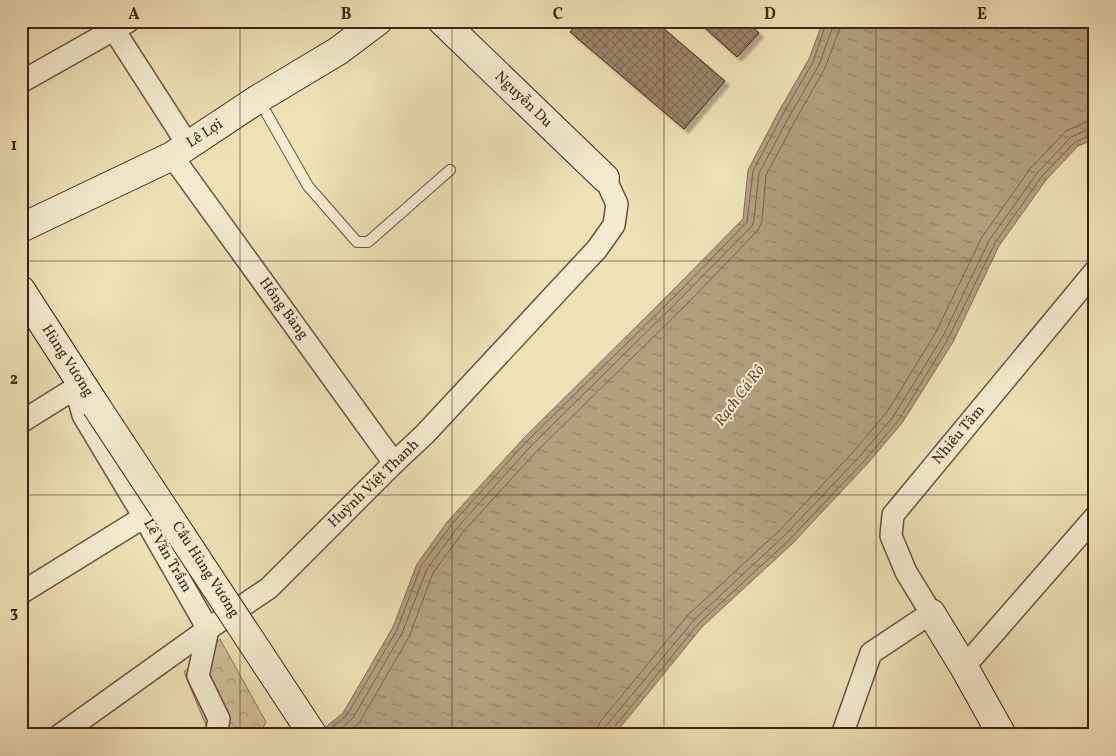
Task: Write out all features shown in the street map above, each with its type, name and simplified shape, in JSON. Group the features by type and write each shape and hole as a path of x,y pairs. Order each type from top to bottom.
{"street":[{"name":"Lê Lợi","path":"21,228 180,150 338,51 378,21"},
{"name":"Nguyễn Du","path":"442,21 605,178"},
{"path":"21,82 121,26"},
{"name":"Hồng Bàng","path":"121,26 180,150 394,463"},
{"name":"Huỳnh Việt Thanh","path":"60,735 208,629 269,588 425,434 597,249 614,225 617,204 605,178"},
{"name":"Nhiêu Tâm","path":"932,613 906,572 890,536 893,516 1095,271"},
{"name":"Hùng Vương","path":"21,290 89,395"},
{"path":"21,422 89,395"},
{"name":"Lê Văn Trầm","path":"89,395 78,397 83,415 208,629"},
{"name":"Cầu Hùng Vương","path":"89,395 313,735"},
{"path":"21,593 144,517"},
{"path":"964,667 1095,517"},
{"path":"842,735 871,653 932,613 1002,735"},
{"path":"208,629 198,676 219,719 216,735"}],"lane":[{"path":"258,100 308,186 356,242 368,242 450,170"}],"green space":[{"path":"220,639 266,722 259,735 210,735 184,672"}],"water":[{"name":"Rạch Cá Rô","path":"823,21 1095,21 1095,139 1078,146 1046,180 999,246 953,342 902,423 868,463 793,543 702,627 614,735 316,735 343,713 393,627 417,564 448,521 522,440 743,219 748,170 809,59"}],"building":[{"path":"579,21 655,21 725,81 684,129 570,32"},
{"path":"697,21 746,21 759,33 737,57"}]}
